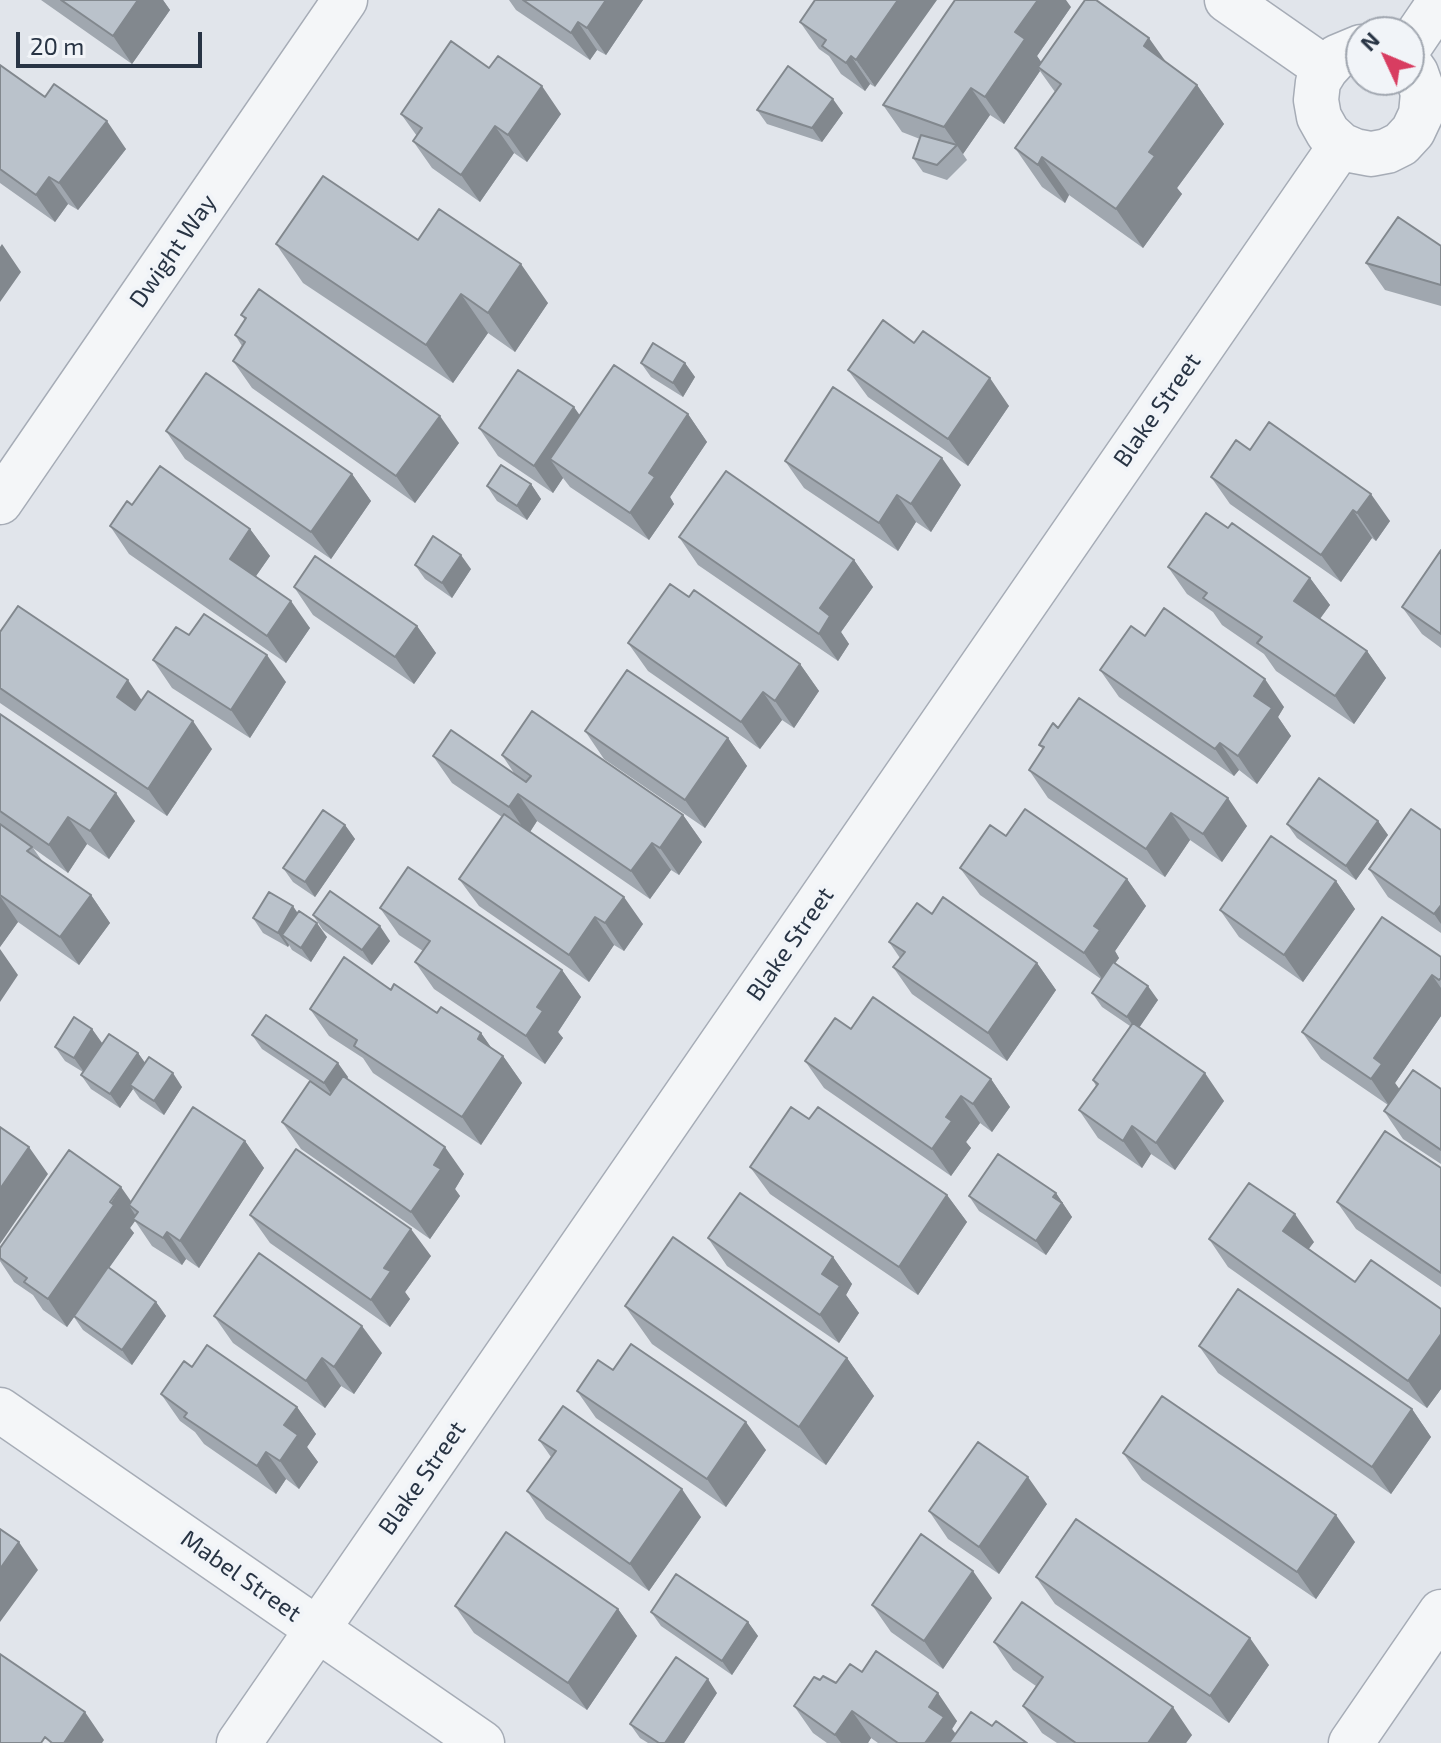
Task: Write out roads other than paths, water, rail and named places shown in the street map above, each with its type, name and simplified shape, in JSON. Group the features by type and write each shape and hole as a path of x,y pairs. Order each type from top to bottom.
{"street":[{"name":"Dwight Way","path":"0,502 345,0"},
{"path":"1227,0 1343,58 1318,82 1316,100 1319,117 1328,133 1341,145 1371,154 1401,144 1427,141 1421,114 1423,96"},
{"path":"1425,24 1441,0"},
{"name":"Blake Street","path":"239,1743 1341,145"},
{"name":"Mabel Street","path":"0,1410 482,1743"},
{"path":"1351,1743 1441,1612"}]}
